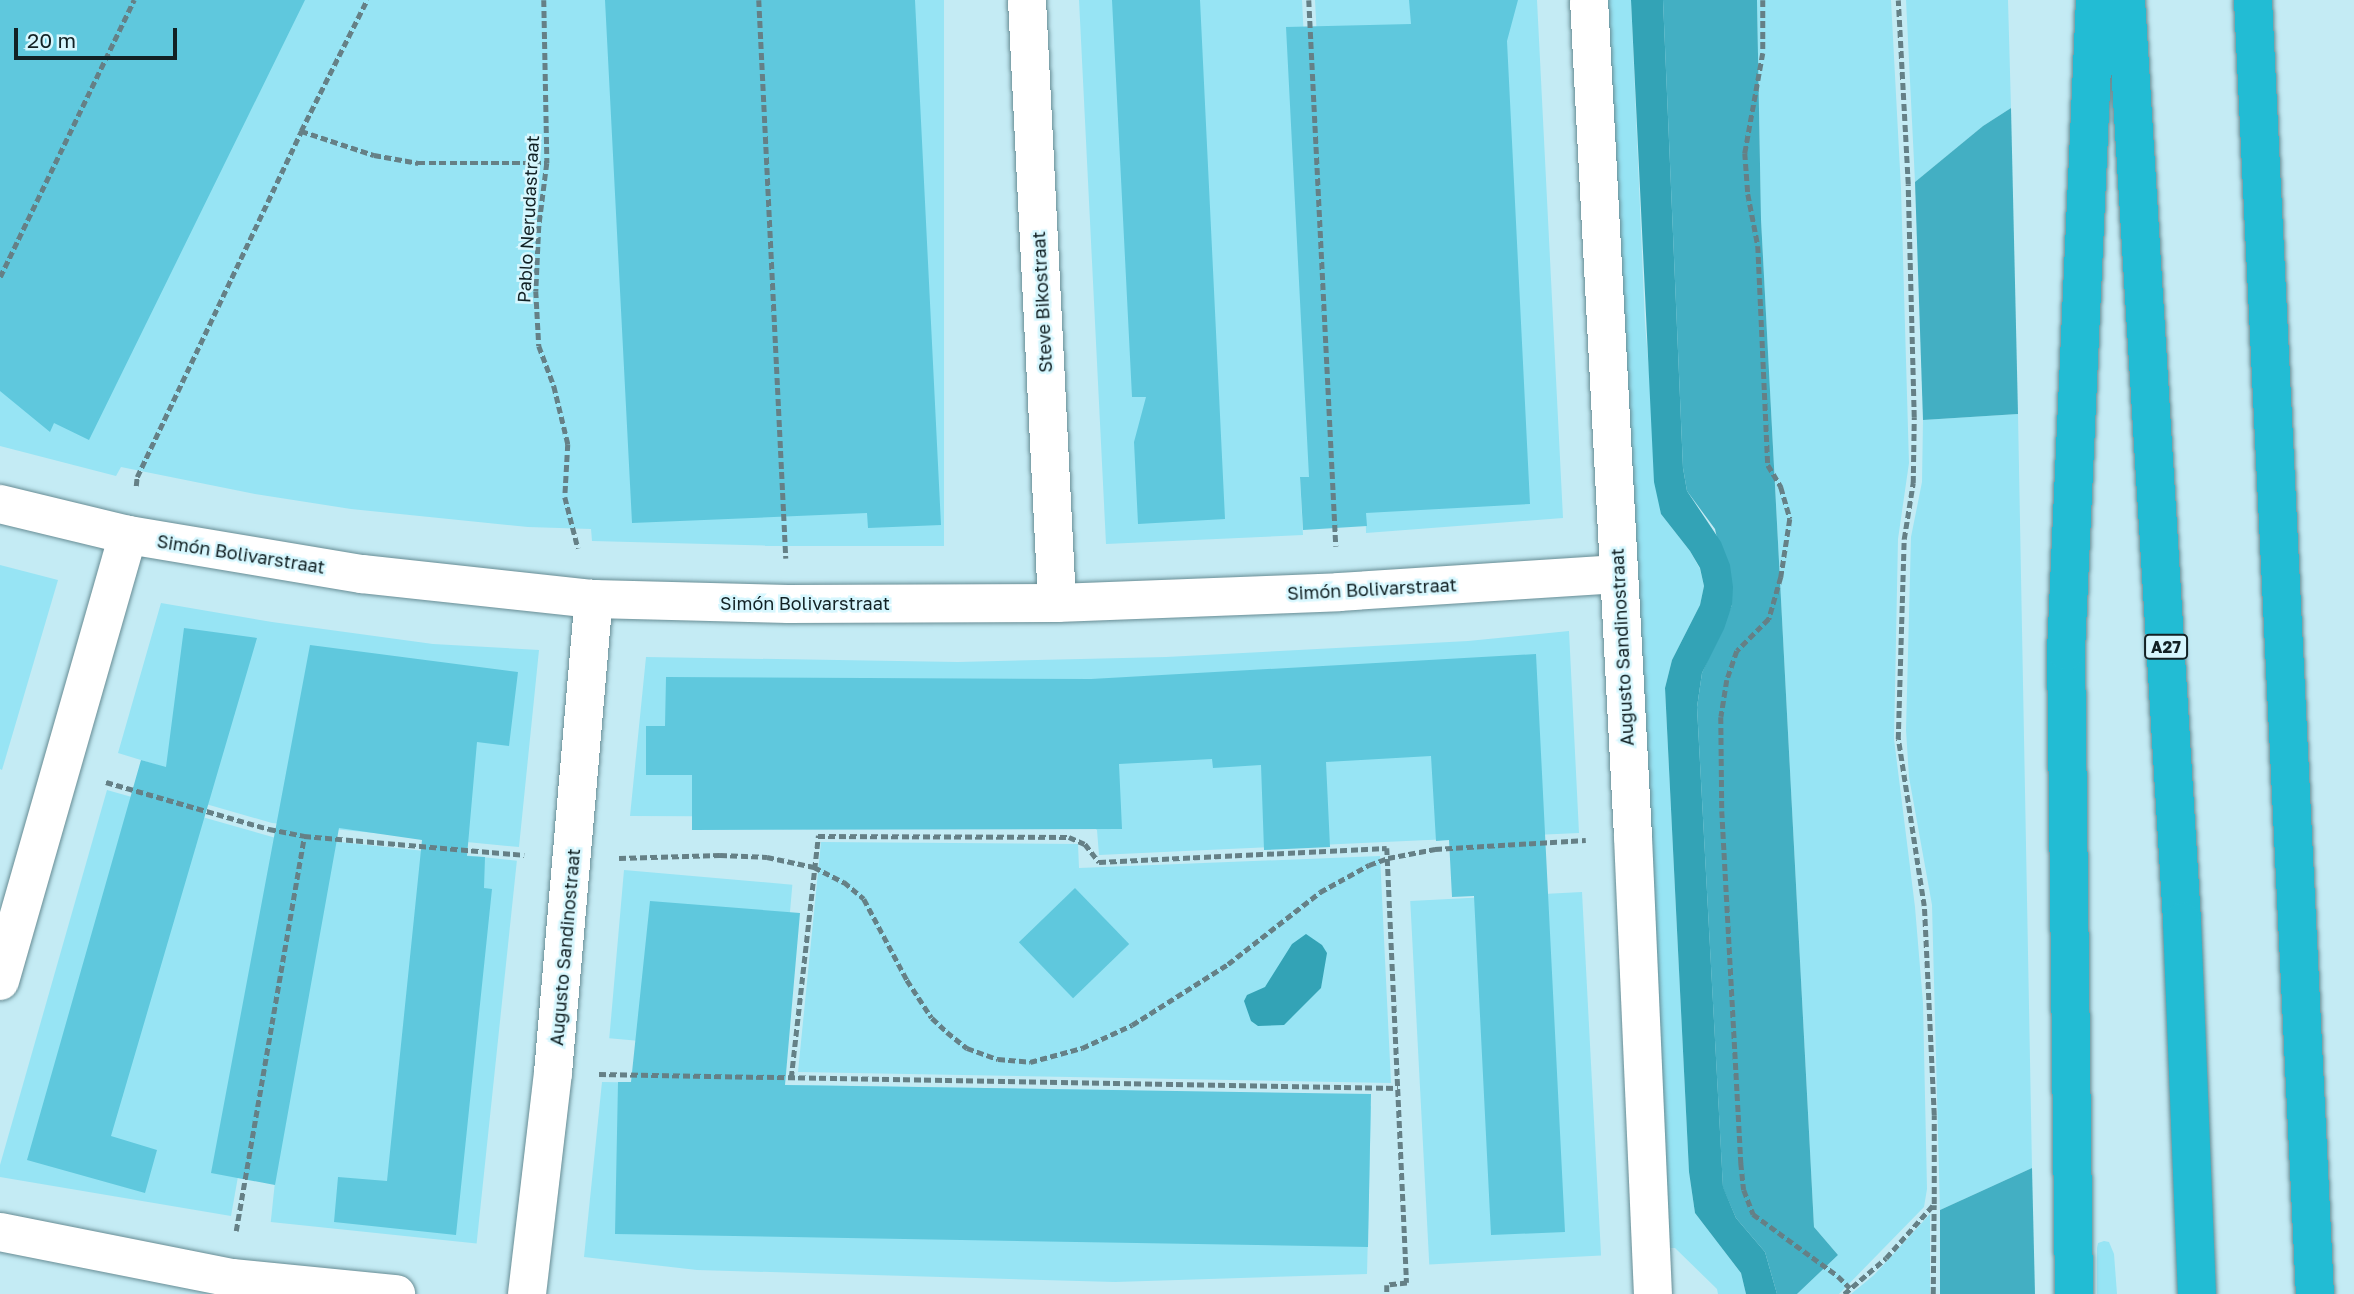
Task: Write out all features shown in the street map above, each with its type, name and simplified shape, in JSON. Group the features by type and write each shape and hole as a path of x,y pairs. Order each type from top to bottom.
{"highway":[{"path":"2074,1294 2066,651 2095,0"},
{"name":"A27","path":"2126,0 2182,922 2197,1294"},
{"path":"2253,0 2315,1294"}],"street":[{"name":"Steve Bikostraat","path":"1027,0 1058,603"},
{"name":"Augusto Sandinostraat","path":"1589,0 1633,837 1653,1294"},
{"name":"Simón Bolivarstraat","path":"0,504 128,536 362,574 594,599 788,604 1058,603 1339,592 1618,574"},
{"path":"0,981 128,536"},
{"name":"Augusto Sandinostraat","path":"527,1294 553,1073 594,599"},
{"path":"0,1232 231,1286 396,1294"}],"path":[{"path":"0,277 134,0"},
{"path":"128,536 137,477 301,131 367,0"},
{"name":"Pablo Nerudastraat","path":"544,0 547,163 538,226 536,278 540,346 554,387 568,444 565,497 594,599"},
{"path":"759,0 788,604"},
{"path":"1309,0 1339,592"},
{"path":"1763,0 1763,53 1745,153 1748,194 1758,246 1768,465 1782,487 1790,519 1781,577 1769,619 1738,651 1727,680 1721,717 1722,811 1741,1163 1744,1190 1753,1214 1838,1276 1850,1288"},
{"path":"1898,0 1908,184 1914,417 1913,483 1904,539 1899,739 1924,906 1934,1115 1933,1294"},
{"path":"301,131 374,155 418,163 547,163"},
{"path":"54,791 91,802 99,780 269,829 304,836 573,860 720,855 767,857 814,867 844,882 864,899 907,980 932,1018 947,1032 967,1048 998,1059 1030,1062 1082,1048 1132,1026 1228,964 1320,892 1388,858 1436,849 1633,837"},
{"path":"231,1286 236,1229 304,836"},
{"path":"791,1078 818,836 1069,836 1084,844 1099,862 1387,848 1407,1283 1387,1285 1387,1294"},
{"path":"553,1073 1398,1088"},
{"path":"1844,1294 1886,1258 1934,1204"}],"shaded area":[{"path":"140,0 752,0 779,546 592,541 591,529 528,527 351,509 255,494 121,467 116,476 0,446 0,288"},
{"path":"765,0 944,0 944,546 765,546"},
{"path":"1079,0 1302,0 1326,476 1300,478 1303,535 1106,544"},
{"path":"1315,0 1537,0 1563,518 1366,533 1365,474 1326,210"},
{"path":"1605,0 1631,0 1645,323 1661,514 1690,551 1700,569 1704,586 1700,605 1672,660 1665,688 1689,1172 1695,1213 1741,1273 1746,1294 1718,1294 1717,1289 1675,1248 1666,1248"},
{"path":"1631,0 1663,0 1683,468 1687,491 1721,542 1730,565 1733,587 1732,605 1724,629 1702,673 1697,707 1723,1187 1736,1218 1765,1252 1777,1294 1746,1294 1741,1273 1695,1213 1689,1172 1665,688 1672,660 1700,605 1704,586 1700,568 1690,551 1661,514 1654,482"},
{"path":"1663,0 1757,0 1761,219 1814,1227 1838,1255 1797,1294 1777,1294 1765,1252 1736,1218 1723,1188 1697,707 1702,673 1732,605 1715,529 1687,491 1683,468"},
{"path":"1757,0 1891,0 1901,189 1909,463 1898,539 1894,739 1915,907 1923,1003 1927,1189 1924,1207 1839,1294 1797,1294 1838,1255 1814,1227 1761,219"},
{"path":"1906,0 2008,0 2011,108 1983,126 1915,182"},
{"path":"2011,108 2018,414 1923,420 1915,182 1983,126"},
{"path":"2018,414 2032,1168 1940,1210 1932,905 1909,777 1906,730 1911,537 1922,482 1923,420"},
{"path":"0,565 58,580 2,770 0,769"},
{"path":"161,603 272,622 433,644 539,650 519,847 272,823 161,791 167,768 118,753"},
{"path":"1569,631 1579,833 1099,855 1097,830 1084,818 630,816 646,657 958,662 1166,657 1468,641"},
{"path":"107,790 297,844 231,1216 0,1177 0,1165"},
{"path":"311,839 517,861 477,1244 271,1222"},
{"path":"821,842 1078,844 1079,868 1380,856 1391,1083 798,1072"},
{"path":"624,870 792,885 778,1053 609,1038"},
{"path":"1582,892 1601,1256 1429,1265 1410,901"},
{"path":"1306,934 1322,945 1327,953 1321,988 1284,1025 1258,1026 1251,1021 1244,1001 1247,995 1265,987 1292,944"},
{"path":"602,1082 1121,1090 1371,1106 1367,1274 1115,1282 697,1270 584,1257"},
{"path":"2032,1168 2035,1294 1940,1294 1940,1210"},
{"path":"1930,1214 1930,1294 1851,1294 1874,1275"},
{"path":"2109,1242 2114,1254 2117,1294 2097,1294 2097,1248 2098,1243"}],"building":[{"path":"0,0 305,0 89,440 54,423 50,432 0,391"},
{"path":"605,0 915,0 941,525 868,528 867,513 632,523"},
{"path":"1112,0 1200,0 1225,519 1138,524 1134,442 1146,397 1132,397"},
{"path":"1409,0 1518,0 1507,41 1530,504 1366,513 1367,526 1303,530 1300,477 1309,477 1286,27 1411,24"},
{"path":"184,628 257,638 111,1136 157,1150 145,1193 27,1160 141,760 166,767"},
{"path":"310,645 518,672 509,746 477,742 467,856 485,857 484,888 492,889 456,1235 334,1222 338,1177 387,1181 422,840 339,828 275,1185 211,1173"},
{"path":"1536,654 1565,1232 1491,1235 1474,896 1452,897 1449,840 1436,841 1431,756 1326,762 1330,847 1264,850 1261,765 1213,768 1212,759 1119,764 1122,829 692,830 692,775 646,775 646,726 665,726 666,677 1091,679"},
{"path":"1075,888 1129,944 1073,998 1019,942"},
{"path":"650,901 800,913 785,1085 1371,1094 1368,1247 615,1234 618,1082 631,1082"}]}
